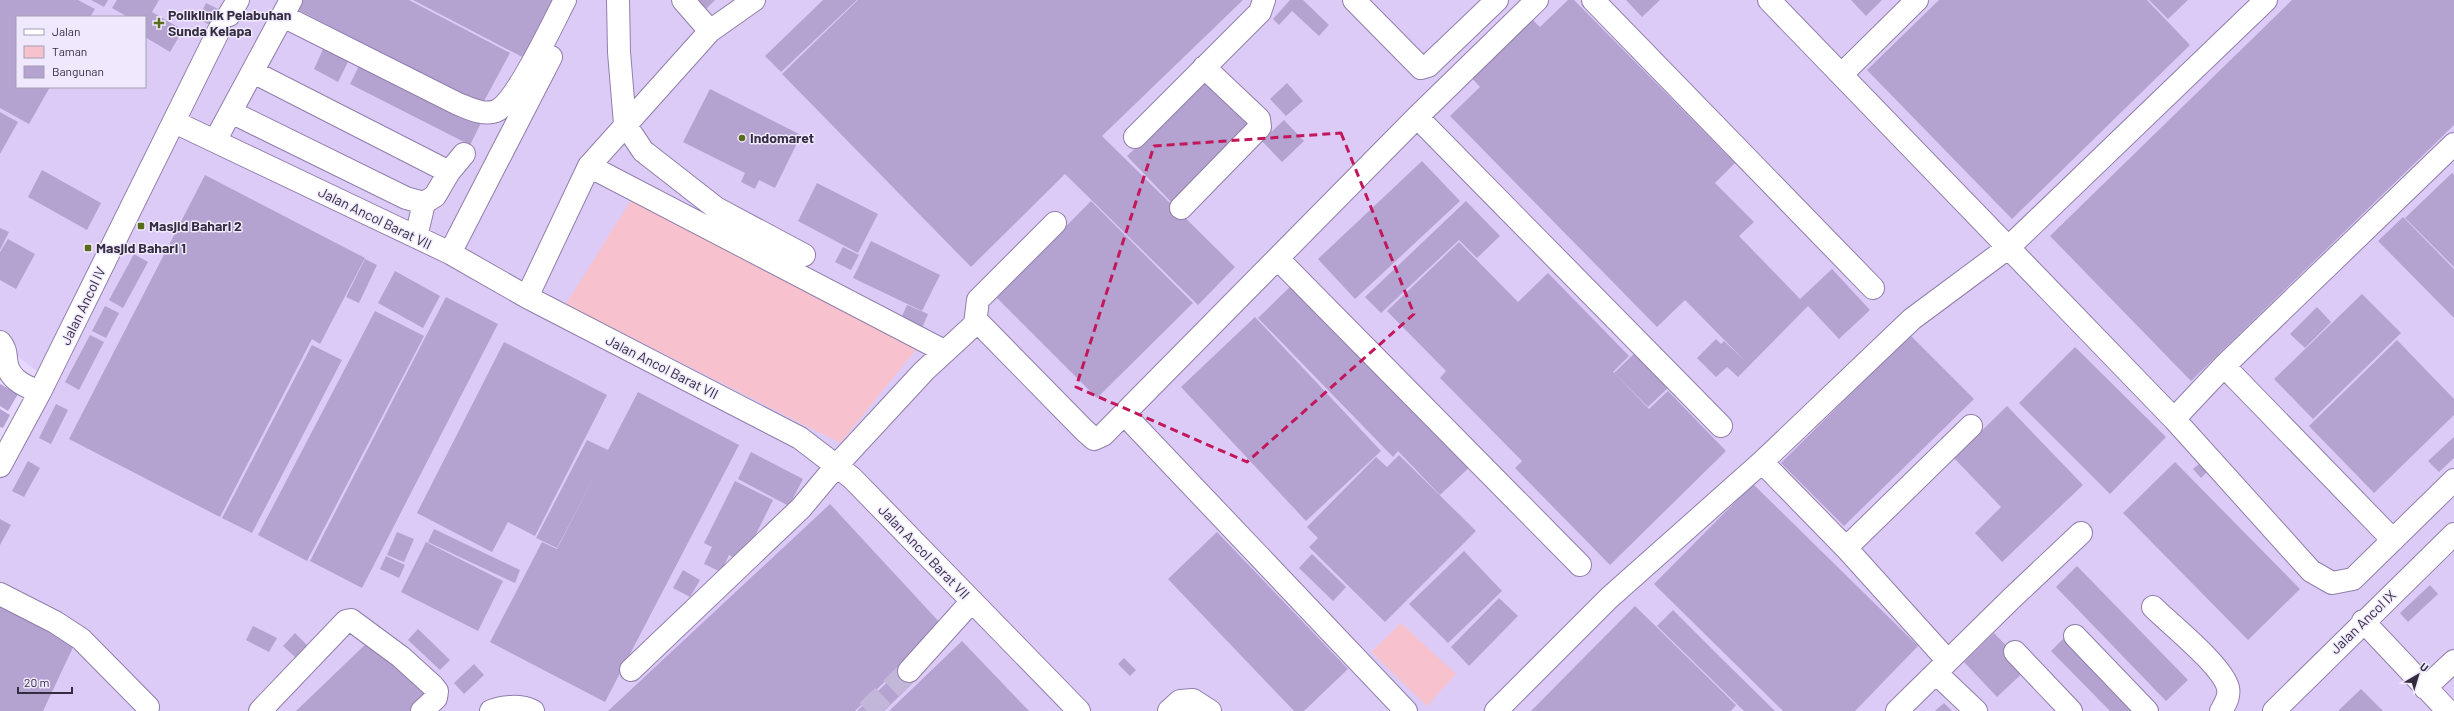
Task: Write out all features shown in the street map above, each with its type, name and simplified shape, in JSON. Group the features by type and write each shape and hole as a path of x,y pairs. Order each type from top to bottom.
{"street":[{"path":"215,141 287,8 458,104 479,112 484,112 496,111 509,100 532,64 565,0"},
{"path":"450,253 581,0"},
{"path":"618,0 619,52 625,124 644,151 716,208 804,255"},
{"path":"683,0 710,31"},
{"path":"527,298 590,166 625,124 710,31 754,0"},
{"path":"1135,137 1260,12 1264,0"},
{"path":"1354,0 1421,68 1428,66 1497,0"},
{"path":"975,324 980,324 1094,438 1103,435 1125,415 1417,117 1537,0"},
{"path":"1593,0 1873,288"},
{"path":"1769,0 2009,247 2174,420 2311,571 2332,583 2353,579 2454,480"},
{"path":"1842,74 1918,0"},
{"path":"1496,711 1610,598 1762,462 1912,319 2009,247 2266,0"},
{"name":"Jalan Ancol IV","path":"0,466 40,392 229,15"},
{"path":"1181,208 1260,127 1261,123 1259,119 1204,67"},
{"path":"253,72 449,172"},
{"path":"231,112 406,198 424,203"},
{"path":"1417,117 1721,426"},
{"name":"Jalan Ancol Barat VII","path":"174,124 183,126 450,253 527,298 800,438 852,478 1080,711"},
{"path":"2174,420 2224,366 2454,144"},
{"path":"416,237 424,203 435,196 449,172 464,154"},
{"path":"590,166 944,351"},
{"path":"631,670 788,521 837,465 944,351 975,324 978,300 1055,223"},
{"path":"1278,259 1580,565"},
{"path":"0,342 7,352 7,365 11,374 26,386 40,392"},
{"path":"2224,366 2393,540"},
{"path":"1125,415 1406,711"},
{"path":"1846,548 1971,426"},
{"path":"1762,462 1846,548 1976,711"},
{"path":"1897,711 2081,533"},
{"name":"Jalan Ancol IX","path":"2274,711 2363,621 2454,534"},
{"path":"0,594 55,622 81,639 148,710"},
{"path":"909,671 972,601"},
{"path":"2153,607 2220,671 2228,690 2227,702 2221,711"},
{"path":"260,711 346,621 351,620 401,657 437,691 436,698 422,711"},
{"path":"2363,621 2448,711"},
{"path":"2075,636 2147,711"},
{"path":"2015,652 2071,711"},
{"path":"2426,688 2454,660"},
{"path":"1170,711 1180,701 1193,700 1210,711"},
{"path":"491,711 500,707 527,708 533,711"}],"highlighted area":[{"path":"1341,133 1414,314 1247,462 1076,387 1154,146"}],"shaded area":[{"path":"0,0 2454,0 2454,711 0,711 0,476 49,381 0,342"}],"green space":[{"path":"633,197 920,345 840,443 566,304"},
{"path":"1401,623 1456,674 1427,706 1371,652"}],"building":[{"path":"0,0 78,0 95,9 91,16 16,16 16,88 49,88 29,124 0,108"},
{"path":"91,0 108,0 104,7"},
{"name":"Poliklinik Pelabuhan Sunda Kelapa","path":"117,0 159,0 152,12 183,30 170,52 146,38 146,16 126,16 112,8"},
{"path":"297,0 409,0 510,53 482,105 293,7"},
{"path":"413,0 556,0 526,59"},
{"path":"697,0 715,0 706,9"},
{"path":"823,0 857,0 781,72 765,56"},
{"path":"858,0 1243,0 1102,136 1235,267 1198,305 1065,174 971,267 782,74"},
{"path":"1290,0 1303,0 1329,25 1319,36 1292,11 1279,25 1273,19"},
{"path":"1568,0 1574,0 1735,163 1715,183 1754,222 1739,236 1800,299 1832,269 1870,310 1839,339 1808,306 1738,377 1727,367 1716,377 1697,358 1716,339 1721,344 1724,341 1747,363 1685,300 1657,327 1450,116 1480,87 1470,76 1530,17 1540,27"},
{"path":"1626,0 1660,0 1642,17"},
{"path":"1851,0 1882,0 1866,16"},
{"path":"1939,0 2147,0 2190,45 2012,219 1867,70"},
{"path":"2149,0 2188,0 2168,19"},
{"path":"2292,0 2454,0 2454,125 2191,381 2050,236"},
{"path":"206,3 232,16 224,32 198,19"},
{"path":"325,45 350,58 338,82 314,69"},
{"path":"362,60 482,121 470,145 350,84"},
{"path":"1209,78 1254,125 1171,202 1127,156"},
{"path":"1287,83 1303,101 1286,116 1270,99"},
{"name":"Indomaret","path":"710,89 801,135 775,188 759,180 755,189 741,182 745,173 683,142"},
{"path":"0,112 18,122 0,154"},
{"path":"1284,120 1304,141 1282,162 1262,141"},
{"path":"1422,161 1460,201 1355,299 1318,259"},
{"path":"42,170 101,203 87,230 28,197"},
{"path":"2452,173 2454,175 2454,267 2405,218"},
{"path":"205,175 365,258 320,344 312,339 220,517 69,439"},
{"path":"817,183 878,214 858,253 798,221"},
{"path":"1091,201 1193,303 1097,398 996,297"},
{"path":"1466,201 1500,236 1477,258 1459,240 1381,313 1365,297"},
{"path":"2403,217 2454,269 2454,318 2378,241"},
{"path":"0,228 9,232 0,250"},
{"path":"8,239 35,254 16,289 0,280 0,252"},
{"path":"871,241 940,275 922,311 853,278"},
{"path":"1459,242 1518,302 1548,273 1629,356 1613,372 1649,409 1668,391 1726,451 1610,565 1515,468 1522,461 1440,378 1446,371 1387,311"},
{"path":"843,247 859,255 851,270 835,262"},
{"path":"134,254 148,262 123,308 109,300"},
{"path":"365,259 377,265 359,303 346,297"},
{"path":"395,271 440,296 423,328 378,303"},
{"path":"1292,285 1475,462 1440,495 1398,451 1393,457 1258,318"},
{"path":"2362,294 2401,333 2313,419 2274,379"},
{"path":"446,297 498,324 362,588 310,561"},
{"path":"907,305 928,314 919,335 898,325"},
{"path":"105,306 119,313 106,338 92,331"},
{"path":"2317,307 2331,322 2305,348 2290,334"},
{"path":"375,311 424,336 307,561 258,535"},
{"path":"1255,317 1381,451 1306,521 1181,387"},
{"path":"90,335 104,342 79,390 65,382"},
{"path":"1910,335 1974,399 1844,526 1781,463"},
{"path":"2397,340 2454,399 2454,415 2374,493 2309,426"},
{"path":"504,342 607,395 535,536 508,522 492,552 417,513"},
{"path":"312,345 342,360 252,533 222,518"},
{"path":"2075,347 2166,437 2110,494 2019,403"},
{"path":"1637,351 1671,385 1648,407 1614,373"},
{"path":"0,384 18,394 8,411 0,406"},
{"path":"638,392 739,445 605,702 490,642 542,542 557,549 596,473 557,548 536,538 587,440 608,450"},
{"path":"56,404 68,410 51,444 39,438"},
{"path":"2007,406 2083,485 2002,562 1975,533 2001,507 1954,458"},
{"path":"0,409 10,415 3,428 0,427"},
{"path":"2454,437 2454,458 2439,472 2428,461"},
{"path":"751,452 803,479 789,506 738,479"},
{"path":"1399,455 1476,531 1385,622 1309,547 1318,538 1307,527 1376,457 1387,467"},
{"path":"28,461 40,468 24,497 12,491"},
{"path":"2175,462 2300,589 2248,640 2123,513"},
{"path":"2200,463 2208,471 2201,478 2193,469"},
{"path":"735,481 773,500 742,562 729,555 721,572 704,564 712,547 704,543"},
{"path":"1753,484 1918,646 1855,711 1783,711 1654,584"},
{"path":"830,504 942,625 855,711 608,711"},
{"path":"0,519 11,525 0,545"},
{"path":"434,529 520,570 515,583 428,542"},
{"path":"397,532 414,539 404,562 387,555"},
{"path":"1217,532 1348,669 1304,711 1294,711 1168,579"},
{"path":"426,542 503,581 478,631 401,592"},
{"path":"1464,551 1502,591 1448,643 1409,604"},
{"path":"1312,554 1346,587 1333,601 1299,568"},
{"path":"386,556 405,565 399,578 380,569"},
{"path":"2077,566 2188,680 2166,701 2056,587"},
{"path":"683,570 700,580 690,597 673,588"},
{"path":"2430,585 2438,594 2408,622 2400,613"},
{"path":"1499,598 1518,616 1469,666 1451,647"},
{"path":"0,601 76,641 43,711 0,711"},
{"path":"1635,606 1736,705 1731,711 1531,711"},
{"path":"1673,610 1775,711 1744,711 1657,626"},
{"path":"253,626 277,638 269,652 246,640"},
{"path":"418,629 450,660 440,670 408,640"},
{"path":"295,633 308,646 296,658 283,646"},
{"path":"1994,633 2028,668 1997,697 1964,662"},
{"path":"2066,636 2140,711 2110,711 2051,651"},
{"path":"370,640 431,695 415,711 296,711"},
{"path":"962,641 1029,711 889,711"},
{"path":"1124,658 1136,670 1130,676 1118,664"},
{"path":"474,664 484,675 464,694 454,683"},
{"path":"903,667 916,680 884,711 857,711"},
{"path":"2361,689 2383,711 2338,711"},
{"path":"1944,703 1952,711 1935,711"}],"tunnel":[{"path":"867,711 909,671"}],"place":[{"name":"Poliklinik Pelabuhan Sunda Kelapa","path":"159,23"},
{"name":"Indomaret","path":"742,138"},
{"name":"Masjid Bahari 2","path":"141,226"},
{"name":"Masjid Bahari 1","path":"88,248"}]}
